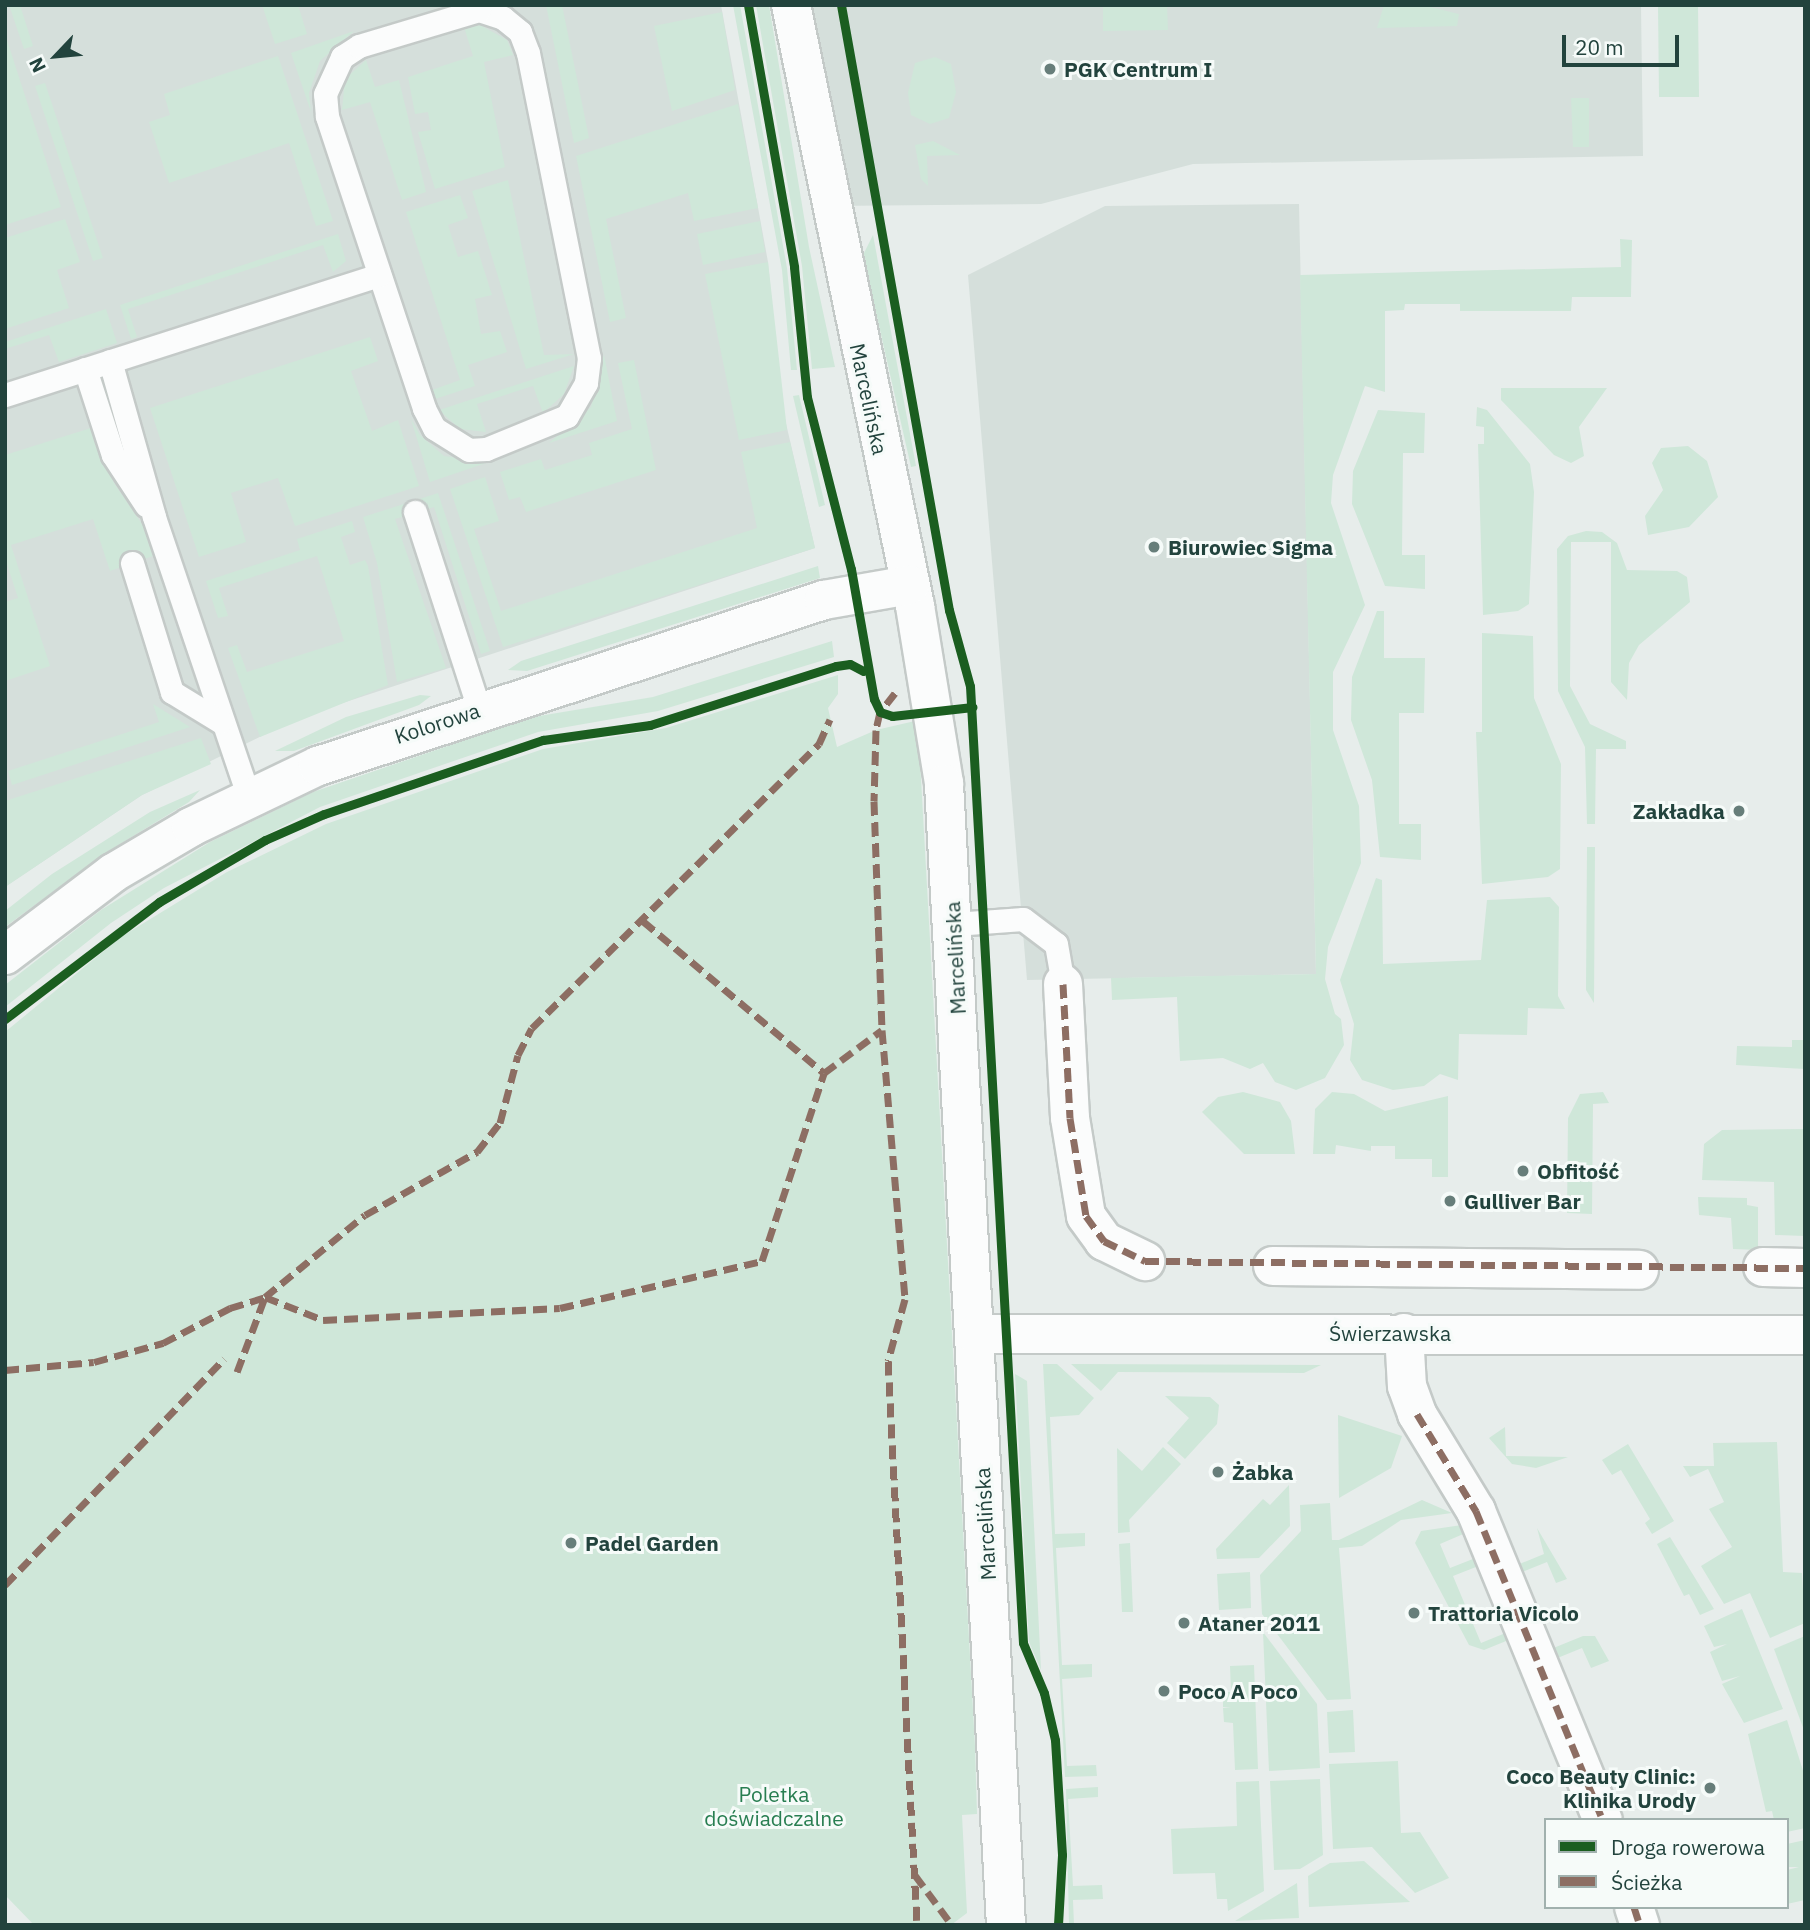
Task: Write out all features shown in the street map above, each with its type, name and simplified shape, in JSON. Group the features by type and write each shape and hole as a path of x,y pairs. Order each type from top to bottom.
{"street":[{"name":"Marcelińska","path":"791,5 936,722 954,924 1006,1925"},
{"name":"Kolorowa","path":"5,955 113,873 249,797 330,761 479,709 824,600 910,585"},
{"path":"1063,984 1070,1118 1086,1216 1104,1241 1145,1261"},
{"path":"1273,1266 1639,1270"},
{"path":"1763,1267 1805,1268"},
{"path":"1404,1333 1407,1387 1417,1414 1476,1511 1602,1818"},
{"name":"Świerzawska","path":"975,1334 1805,1335"}],"lane":[{"path":"479,10 503,18 520,32 528,53 586,342 588,370 578,404 552,426 486,449 451,443 424,408 379,275 327,116 330,74 359,46 479,10"},
{"path":"5,395 379,275"},
{"path":"110,361 154,517 221,722 249,797"},
{"path":"85,369 113,456 154,517"},
{"path":"415,512 479,709"},
{"path":"132,563 172,692 221,722"},
{"path":"954,924 1024,919 1056,944 1063,984"}],"shaded area":[{"path":"5,5 721,5 768,262 781,402 815,548 300,717 142,795 5,887"},
{"path":"791,5 1641,5 1643,156 1193,164 1041,204 828,206"},
{"path":"1299,204 1316,974 1027,980 968,275 1105,206"}],"green space":[{"path":"9,5 20,5 33,46 24,49"},
{"path":"262,5 298,5 307,34 275,44"},
{"path":"546,5 562,5 589,138 574,143"},
{"path":"733,5 740,5 787,268 797,370 791,370 782,270"},
{"path":"756,5 769,5 809,247 835,367 812,369 802,266"},
{"path":"1103,5 1167,5 1168,30 1103,31"},
{"path":"1384,5 1422,5 1459,14 1457,26 1377,28"},
{"path":"1658,5 1698,5 1699,97 1659,97"},
{"path":"722,12 735,90 672,111 654,26"},
{"path":"480,25 507,40 513,55 484,62 505,167 435,189 418,132 431,130 428,112 415,114 408,77 473,56 464,27"},
{"path":"354,31 320,61 309,93 311,112 291,53"},
{"path":"5,34 61,207 5,225"},
{"path":"278,56 333,221 316,226 289,143 169,183 149,122 170,115 164,94"},
{"path":"935,57 951,64 956,92 949,118 930,124 911,115 908,93 915,63"},
{"path":"366,60 375,87 399,80 426,192 402,200 370,102 342,110 345,79"},
{"path":"45,83 103,258 93,261 35,86"},
{"path":"1571,98 1589,98 1589,147 1573,147"},
{"path":"738,104 758,208 694,221 688,193 606,219 626,318 610,322 576,156"},
{"path":"933,141 960,155 927,156 928,186 921,179 915,145"},
{"path":"508,180 544,355 574,354 526,369 472,191"},
{"path":"460,195 468,218 448,225 458,257 478,251 492,295 475,299 481,334 500,331 507,352 468,365 475,386 435,399 432,390 460,380 406,212"},
{"path":"65,219 80,262 57,270 69,308 5,329 5,238"},
{"path":"760,221 765,252 703,265 697,234"},
{"path":"338,234 346,261 333,272 323,245 128,309 137,337 131,339 120,305"},
{"path":"873,235 916,466 911,467 863,255"},
{"path":"1620,239 1632,240 1631,297 1572,297 1571,311 1460,311 1460,304 1405,304 1404,310 1385,311 1385,392 1365,386 1333,475 1331,503 1365,605 1333,672 1333,730 1359,806 1361,863 1328,947 1325,979 1335,1014 1341,1019 1344,1045 1325,1078 1296,1090 1275,1082 1263,1063 1250,1069 1223,1058 1180,1061 1177,997 1112,1000 1111,978 1316,974 1300,275 1621,267"},
{"path":"768,262 787,430 739,440 705,274"},
{"path":"106,309 117,343 59,362 49,335 5,349 5,342"},
{"path":"370,337 378,361 351,371 372,431 398,420 419,486 295,526 278,478 231,493 246,542 199,557 150,408"},
{"path":"604,355 617,421 549,443 591,407"},
{"path":"634,360 656,470 526,512 520,497 509,500 500,472 541,459 545,470 592,455 589,443 632,429 618,363"},
{"path":"574,366 564,394 543,413 533,386 477,404 486,432 460,429 439,410"},
{"path":"1501,388 1607,388 1579,427 1584,456 1571,463 1554,455 1501,400"},
{"path":"799,395 825,505 819,507 793,396"},
{"path":"1477,407 1487,410 1530,464 1534,492 1529,604 1518,611 1483,615 1478,444 1484,444 1484,427 1476,426"},
{"path":"1378,410 1425,413 1424,453 1403,453 1402,555 1425,555 1425,589 1385,586 1352,504 1353,471"},
{"path":"411,419 420,435 444,456 489,462 430,482"},
{"path":"94,427 114,483 144,527 153,556 110,571 93,519 11,545 50,666 5,681 5,602 18,598 5,558 5,455"},
{"path":"790,442 815,548 503,647 450,489 485,477 499,521 474,529 501,611 757,528 741,452"},
{"path":"1688,446 1707,461 1718,497 1689,527 1648,535 1645,516 1663,490 1652,463 1661,448"},
{"path":"438,493 490,651 481,654 434,507 395,519 446,668 397,682 377,563 363,517"},
{"path":"352,521 355,532 341,537 350,565 365,560 368,566 388,685 260,737 228,648 237,645 247,672 344,641 317,556 219,588 228,616 218,618 206,581 300,550 297,539"},
{"path":"1586,531 1602,532 1617,543 1627,570 1677,571 1687,577 1690,602 1639,645 1629,663 1627,700 1611,682 1611,542 1571,542 1570,686 1590,724 1626,741 1626,749 1596,749 1595,824 1587,824 1585,747 1558,691 1557,549 1568,536"},
{"path":"818,566 820,578 527,671 508,670 521,661"},
{"path":"1377,611 1384,611 1384,658 1425,658 1424,713 1399,713 1399,824 1421,824 1421,860 1380,857 1372,780 1351,720 1352,677"},
{"path":"1482,633 1533,636 1534,698 1561,764 1560,869 1548,877 1482,884 1476,732 1482,732"},
{"path":"832,641 834,657 658,711 538,732 320,807 164,888 111,923 5,1007 5,985 101,910 210,842 313,792 533,717 653,697"},
{"name":"Poletka doświadczalne","path":"838,675 838,694 828,708 837,747 876,730 915,721 920,761 975,1746 977,1814 962,1815 967,1913 951,1925 34,1925 5,1895 5,1032 121,937 227,872 326,824 543,749 666,728"},
{"path":"420,695 431,696 419,705 294,751 275,751 346,717"},
{"path":"153,704 190,727 12,785 8,771 159,722"},
{"path":"201,738 211,764 142,795 5,887 5,801"},
{"path":"200,790 189,802 107,852 5,927 5,911 52,874 150,812"},
{"path":"1587,847 1595,847 1594,1003 1586,990"},
{"path":"1376,878 1382,880 1383,964 1481,960 1487,900 1550,897 1559,907 1558,996 1565,1009 1528,1008 1527,1035 1459,1034 1458,1080 1440,1074 1424,1086 1393,1090 1362,1080 1350,1060 1354,1024 1340,980"},
{"path":"1792,1040 1805,1040 1805,1069 1736,1065 1737,1046 1792,1047"},
{"path":"1243,1092 1280,1102 1291,1121 1295,1154 1244,1154 1202,1112 1218,1097"},
{"path":"1332,1092 1354,1094 1385,1111 1448,1096 1448,1177 1432,1177 1432,1159 1395,1159 1395,1146 1371,1146 1371,1151 1336,1145 1335,1154 1313,1154 1315,1109"},
{"path":"1603,1092 1609,1103 1593,1104 1592,1214 1567,1213 1568,1118 1580,1094"},
{"path":"1805,1129 1805,1236 1775,1235 1774,1182 1702,1180 1704,1144 1722,1130"},
{"path":"1698,1197 1747,1198 1747,1205 1758,1207 1758,1250 1733,1249 1731,1218 1699,1215"},
{"path":"1043,1364 1057,1364 1094,1398 1079,1415 1050,1417 1055,1534 1085,1533 1085,1546 1056,1548 1062,1665 1092,1664 1092,1677 1062,1679 1067,1766 1096,1765 1097,1776 1065,1777"},
{"path":"1071,1364 1321,1365 1304,1373 1118,1372 1101,1391"},
{"path":"1015,1374 1027,1381 1041,1670 1029,1642"},
{"path":"1165,1396 1210,1397 1219,1405 1217,1424 1185,1459 1167,1443 1189,1418"},
{"path":"1338,1415 1402,1436 1391,1468 1339,1498"},
{"path":"1505,1427 1506,1456 1568,1457 1536,1468 1512,1464 1489,1438"},
{"path":"1777,1442 1783,1572 1802,1573 1805,1623 1770,1638 1750,1593 1724,1604 1701,1566 1732,1547 1709,1509 1724,1502 1708,1469 1690,1477 1683,1466 1714,1466 1713,1443"},
{"path":"1628,1444 1674,1521 1652,1534 1645,1523 1650,1519 1621,1470 1612,1475 1602,1460"},
{"path":"1163,1447 1181,1464 1129,1520 1130,1532 1118,1533 1117,1448 1142,1471"},
{"path":"1289,1485 1290,1526 1259,1558 1217,1559 1216,1549 1263,1499 1270,1505"},
{"path":"1422,1500 1452,1513 1401,1520 1362,1546 1339,1548 1351,1699 1327,1700 1262,1614 1260,1575 1301,1531 1300,1505 1330,1503 1332,1540 1339,1540"},
{"path":"1462,1525 1468,1532 1440,1544 1450,1568 1478,1557 1481,1565 1453,1576 1481,1643 1508,1632 1511,1639 1484,1650 1469,1645 1415,1543 1421,1531"},
{"path":"1537,1528 1567,1579 1556,1583 1547,1562 1520,1573 1517,1565 1544,1554"},
{"path":"1670,1537 1714,1609 1700,1615 1689,1594 1684,1596 1657,1544"},
{"path":"1130,1543 1133,1612 1122,1612 1119,1544"},
{"path":"1250,1572 1251,1608 1219,1610 1217,1574"},
{"path":"1742,1609 1783,1709 1744,1723 1722,1684 1740,1676 1722,1681 1710,1652 1727,1644 1714,1647 1704,1626"},
{"path":"1263,1632 1317,1704 1320,1768 1269,1771"},
{"path":"1583,1636 1595,1636 1609,1661 1591,1668 1582,1648 1555,1659 1551,1649"},
{"path":"1805,1636 1805,1733 1774,1649"},
{"path":"1254,1665 1258,1769 1235,1770 1233,1723 1224,1722 1223,1708 1231,1707 1223,1707 1223,1692 1231,1692 1230,1666"},
{"path":"1353,1710 1355,1752 1329,1753 1327,1712"},
{"path":"1787,1720 1805,1777 1805,1828 1789,1832 1789,1818 1774,1818 1772,1811 1766,1812 1748,1734"},
{"path":"1398,1761 1401,1833 1420,1832 1449,1878 1415,1893 1372,1847 1333,1849 1329,1764"},
{"path":"1320,1779 1323,1855 1300,1869 1274,1870 1270,1781"},
{"path":"1259,1781 1264,1891 1228,1911 1227,1899 1217,1899 1215,1873 1173,1874 1171,1829 1237,1826 1236,1782"},
{"path":"1098,1787 1098,1797 1068,1799 1073,1886 1102,1885 1103,1899 1073,1900 1074,1925 1069,1925 1066,1789"},
{"path":"1805,1840 1805,1900 1789,1904 1789,1870 1799,1867 1789,1867 1789,1844"},
{"path":"1364,1861 1410,1902 1309,1907 1308,1876 1330,1863"},
{"path":"1297,1883 1299,1918 1235,1921"}],"marked path":[{"path":"895,693 880,712 876,730 874,801 882,1030 905,1299 888,1361 917,1925"},
{"path":"5,1370 94,1362 163,1343 230,1308 265,1297 365,1215 477,1152 500,1123 518,1055 532,1028 819,744 830,719"},
{"path":"643,921 824,1073"},
{"path":"1063,984 1070,1118 1086,1216 1104,1241 1145,1261 1805,1268"},
{"path":"265,1297 323,1320 560,1308 762,1261 824,1073 882,1030"},
{"path":"237,1372 265,1297"},
{"path":"5,1585 224,1359"},
{"path":"1417,1414 1476,1511 1602,1818"},
{"path":"915,1875 952,1925"},
{"path":"1635,1909 1640,1925"}],"cycle path":[{"path":"748,5 794,267 807,397 851,569 874,699 880,712 892,716 972,707"},
{"path":"841,5 949,610 970,686 1023,1643 1044,1693 1055,1740 1062,1855 1058,1925"},
{"path":"5,1019 159,902 265,840 324,814 543,740 650,725 836,666 850,664 863,671"}],"place":[{"name":"PGK Centrum I","path":"1050,69"},
{"name":"Biurowiec Sigma","path":"1154,547"},
{"name":"Zakładka","path":"1739,811"},
{"name":"Obfitość","path":"1523,1171"},
{"name":"Gulliver Bar","path":"1450,1201"},
{"name":"Żabka","path":"1218,1472"},
{"name":"Padel Garden","path":"571,1543"},
{"name":"Trattoria Vicolo","path":"1414,1613"},
{"name":"Ataner 2011","path":"1184,1623"},
{"name":"Poco A Poco","path":"1164,1691"},
{"name":"Coco Beauty Clinic: Klinika Urody","path":"1710,1788"}]}
